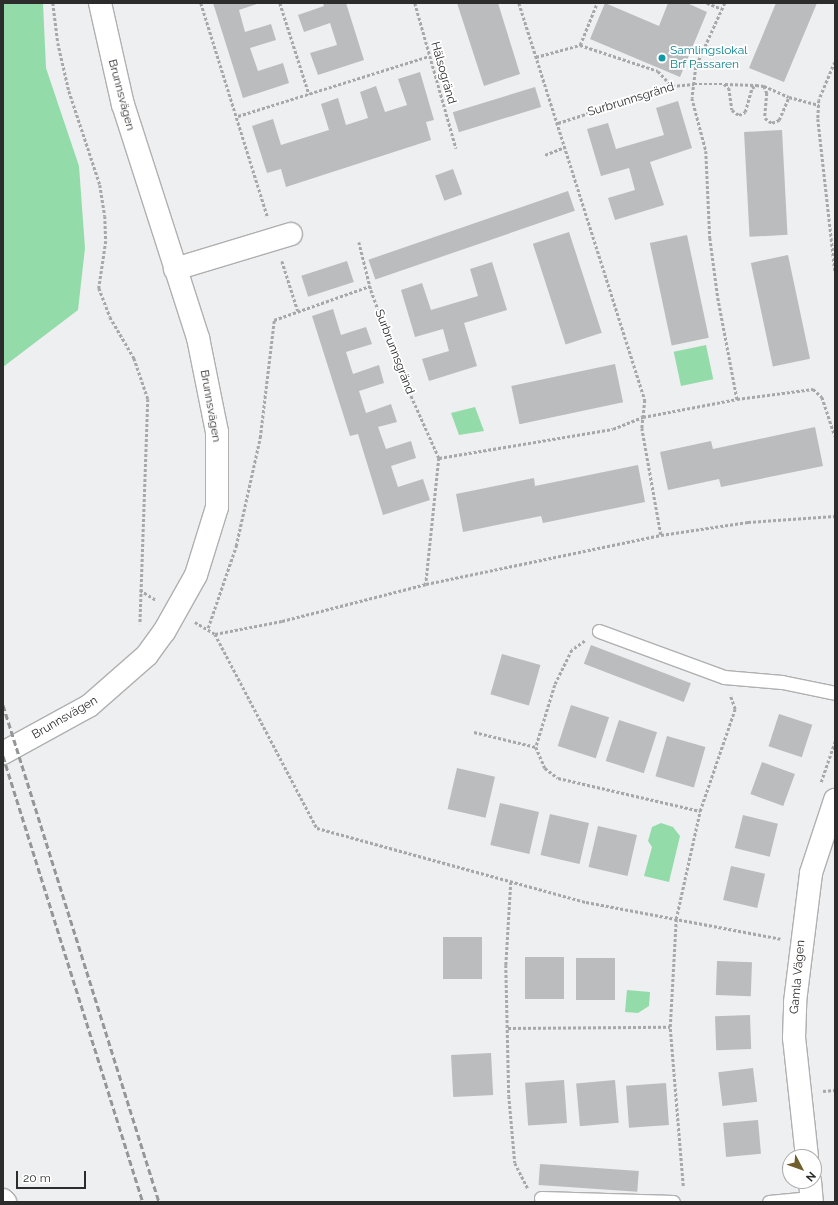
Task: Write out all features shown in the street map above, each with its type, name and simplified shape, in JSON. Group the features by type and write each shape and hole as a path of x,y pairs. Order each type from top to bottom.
{"street":[{"name":"Brunnsvägen","path":"3,752 89,706 110,690 147,655 177,612 205,554 217,507 219,481 213,407 198,338 123,105 100,3"},
{"path":"175,269 283,236"},
{"name":"Gamla Vägen","path":"806,1149 794,1038 801,941 811,873 835,800"}],"lane":[{"path":"599,631 724,677 782,682 835,693"},
{"path":"769,1202 811,1194"},
{"path":"541,1198 679,1198"}],"path":[{"path":"54,3 58,43 69,91 100,185 105,216 106,241 99,288 110,317 134,358 148,399 138,628"},
{"path":"201,3 238,116 283,236 298,312"},
{"path":"280,3 309,94"},
{"name":"Hälsogränd","path":"415,3 456,148"},
{"path":"519,3 566,147 645,400 642,428 661,535"},
{"path":"580,45 597,3"},
{"path":"706,3 722,9"},
{"path":"725,3 696,67 694,84 764,86 789,97 819,105"},
{"path":"536,56 580,45 658,71 672,86"},
{"path":"238,116 429,56"},
{"path":"835,62 819,105 835,271"},
{"name":"Surbrunnsgränd","path":"558,123 672,86 694,84 692,98 706,151 710,238 718,298 737,399"},
{"path":"724,84 729,88 732,110 740,115 745,112 756,85"},
{"path":"764,86 767,93 765,118 772,123 779,120 789,97"},
{"path":"545,155 566,147"},
{"name":"Surbrunnsgränd","path":"359,242 370,286 400,374 439,458"},
{"path":"208,628 236,546 260,438 274,320 370,286"},
{"path":"426,584 439,458 613,429 644,417 737,399 813,389 822,397 835,436"},
{"path":"215,634 282,621 426,584 661,535 748,522 835,516"},
{"path":"140,590 208,628 215,634 316,828 586,902 801,941"},
{"path":"599,631 572,650 555,685 536,746 545,768 558,778 700,811"},
{"path":"679,1198 670,1027 676,919 700,811 735,708 724,677"},
{"path":"474,732 536,746"},
{"path":"511,882 506,965 515,1163 523,1184 541,1198"},
{"path":"508,1028 670,1027"}],"green space":[{"path":"3,3 43,3 46,68 79,166 85,248 78,310 3,367"},
{"path":"706,345 713,379 681,386 674,352"},
{"path":"475,407 484,431 459,435 451,413"},
{"path":"661,823 673,827 680,836 669,882 644,876 652,847 648,841 652,827"},
{"path":"627,990 650,992 649,1006 638,1013 625,1012"}],"building":[{"path":"213,3 260,3 239,10 245,32 271,24 276,40 250,48 258,71 283,63 289,83 243,98"},
{"path":"323,3 346,3 364,60 318,75 310,53 337,45 330,23 304,32 298,15 324,6"},
{"path":"457,3 498,3 520,74 484,86"},
{"name":"Samlingslokal Brf Passaren","path":"605,3 659,26 668,3 687,3 707,12 680,77 590,39"},
{"path":"776,3 817,3 784,82 749,68"},
{"path":"420,72 434,120 426,122 431,140 286,187 281,169 267,173 252,126 273,119 281,145 329,130 321,104 338,98 346,125 368,118 360,92 376,86 385,112 407,105 398,79"},
{"path":"535,87 541,107 459,132 453,112"},
{"path":"678,101 692,148 650,162 664,205 615,220 608,198 635,190 629,168 601,176 587,129 608,123 616,149 664,135 656,108"},
{"path":"782,130 787,235 750,237 744,132"},
{"path":"453,169 462,194 444,201 435,175"},
{"path":"568,191 575,211 375,280 368,260"},
{"path":"569,232 602,333 566,345 533,244"},
{"path":"687,235 709,338 672,346 650,243"},
{"path":"788,255 810,359 773,367 751,263"},
{"path":"347,261 354,282 308,297 301,276"},
{"path":"492,262 507,310 464,323 477,366 429,381 422,359 449,351 443,329 415,337 401,290 422,283 431,310 478,296 470,269"},
{"path":"333,309 341,335 366,327 372,344 346,352 353,374 379,365 384,383 359,391 366,413 391,404 397,422 378,427 386,449 411,441 416,458 391,466 398,487 423,479 430,500 383,515 358,434 350,436 312,316"},
{"path":"615,364 623,402 519,424 511,386"},
{"path":"815,427 823,466 721,487 719,479 668,490 660,452 711,441 713,449"},
{"path":"638,465 645,502 543,523 541,516 463,532 456,494 534,478 535,486"},
{"path":"591,645 691,683 684,702 584,664"},
{"path":"502,654 540,665 529,705 490,694"},
{"path":"571,705 609,717 596,758 558,746"},
{"path":"779,714 812,725 802,757 768,746"},
{"path":"619,720 657,732 644,773 606,761"},
{"path":"667,736 705,747 694,787 655,776"},
{"path":"762,762 795,774 783,806 750,794"},
{"path":"457,768 495,777 486,818 448,809"},
{"path":"500,803 539,812 529,854 490,845"},
{"path":"550,814 589,823 580,864 541,855"},
{"path":"743,815 778,824 770,857 735,848"},
{"path":"598,826 637,835 628,876 589,867"},
{"path":"731,866 765,874 757,908 723,900"},
{"path":"443,937 482,937 482,979 443,979"},
{"path":"525,957 564,957 564,999 525,999"},
{"path":"576,958 615,958 615,1000 576,1000"},
{"path":"717,961 752,962 751,996 716,995"},
{"path":"750,1015 751,1049 716,1050 715,1016"},
{"path":"491,1053 493,1095 453,1097 451,1055"},
{"path":"753,1068 757,1102 722,1106 718,1072"},
{"path":"564,1080 567,1123 528,1126 525,1083"},
{"path":"615,1080 619,1123 580,1126 576,1083"},
{"path":"666,1083 669,1125 629,1128 626,1086"},
{"path":"758,1120 761,1154 726,1157 723,1123"},
{"path":"540,1164 639,1171 637,1192 539,1185"}],"railway":[{"path":"3,705 159,1202"},
{"path":"3,756 143,1202"}],"place":[{"name":"Samlingslokal Brf Passaren","path":"662,58"}]}
